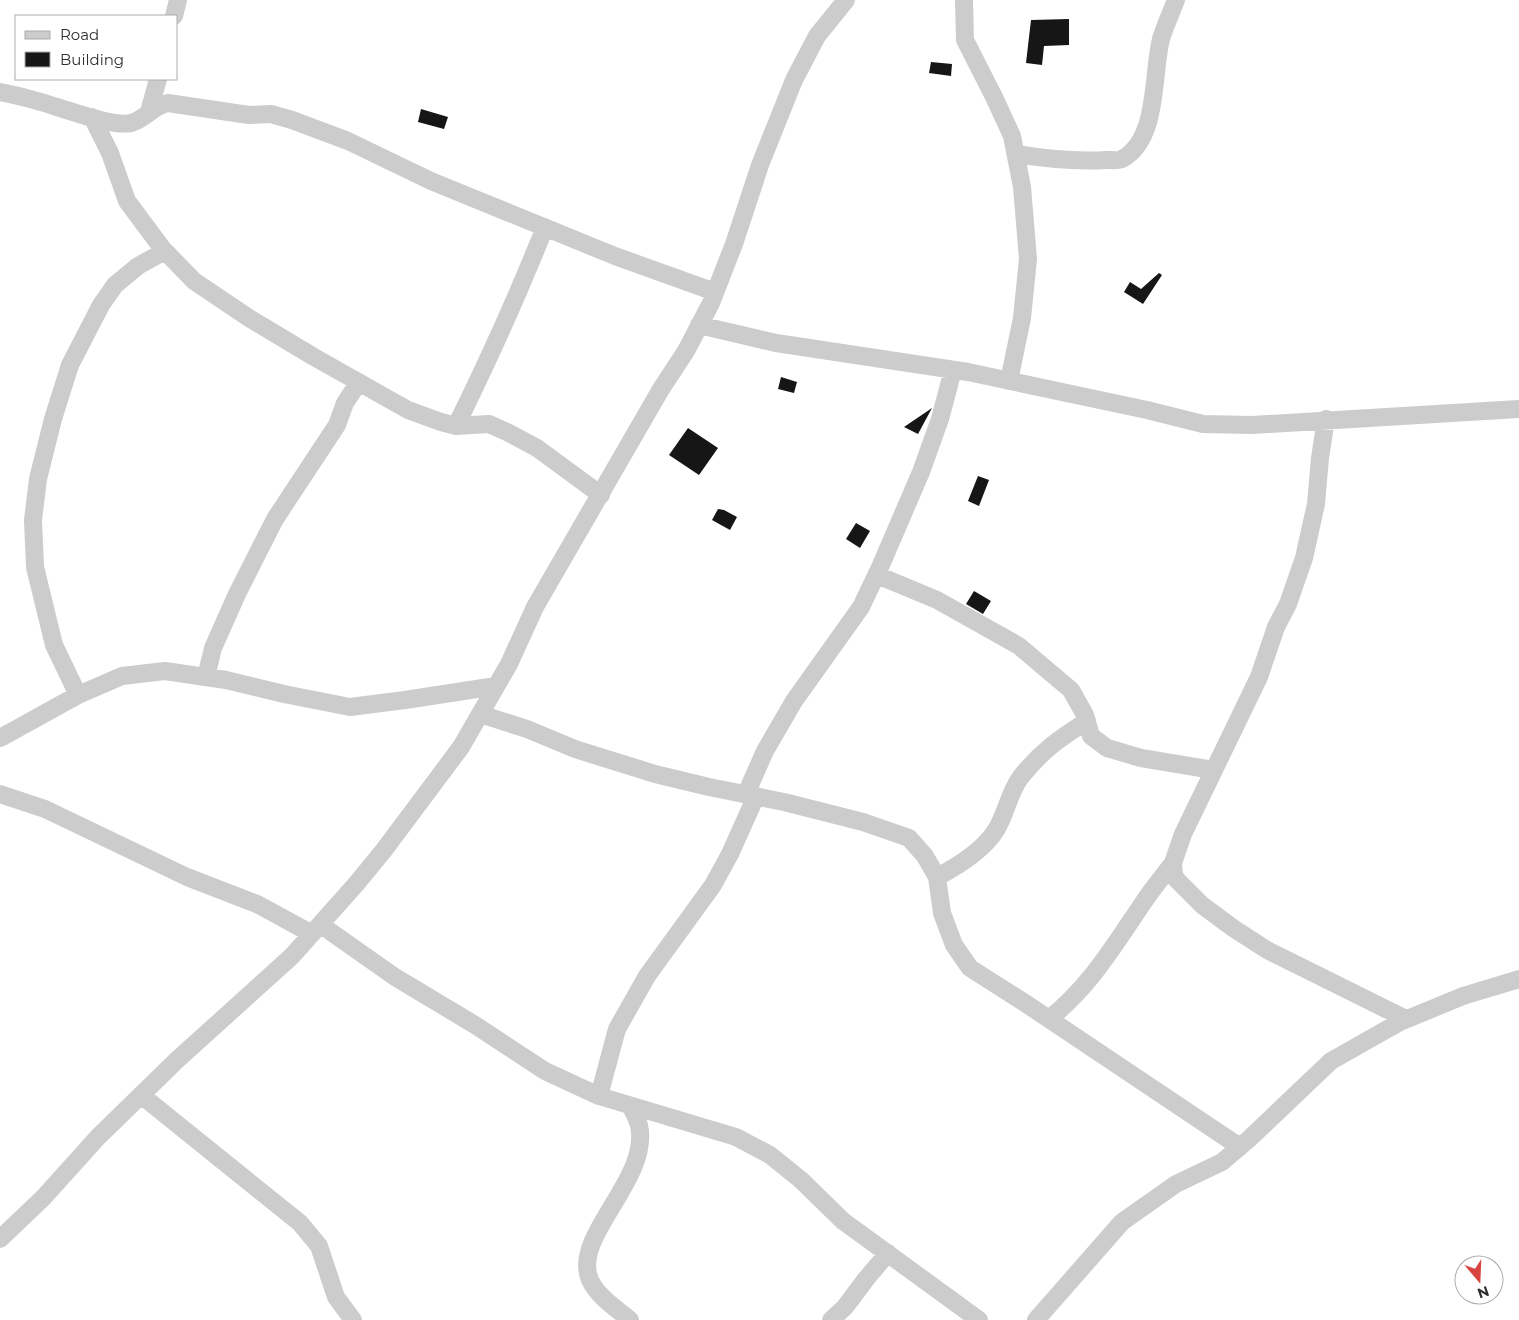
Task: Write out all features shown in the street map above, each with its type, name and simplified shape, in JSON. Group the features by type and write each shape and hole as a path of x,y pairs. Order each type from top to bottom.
{"street":[{"path":"174,15 178,0"},
{"path":"0,1239 43,1198 98,1137 177,1060 292,956 384,850 461,747 509,664 535,607 686,351 700,324 734,244 760,165 794,80 817,36 846,0"},
{"path":"964,0 965,40 1012,136 1022,187 1028,259 1022,318 1009,381"},
{"path":"1016,154 1056,160 1096,161 1121,159 1134,148 1143,135 1153,99 1161,39 1176,0"},
{"path":"149,112 158,80"},
{"path":"0,92 30,98 107,122 129,124 140,119 158,105 168,103 248,115 272,114 348,141 431,181 615,256 715,292"},
{"path":"92,117 110,153 127,201 165,251 194,281 249,318 408,410 456,426 489,424 537,448 601,495"},
{"path":"456,426 484,370 545,227"},
{"path":"78,695 54,645 35,567 33,520 38,479 53,419 70,365 101,305 115,285 138,266 165,251"},
{"path":"700,324 776,343 953,370 1009,381 1147,410 1203,424 1252,425 1519,409"},
{"path":"599,1096 617,1029 647,976 713,885 730,854 765,751 794,701 861,607 877,575 921,472 940,419 953,370"},
{"path":"206,677 213,648 237,594 275,519 338,425 345,403 359,382"},
{"path":"1049,1019 1069,1003 1087,983 1173,863 1183,834 1258,678 1276,627 1288,604 1304,558 1316,504 1326,420"},
{"path":"877,575 937,600 1020,646 1071,690 1085,715 1091,736 1107,748 1141,758 1213,770"},
{"path":"0,738 78,695 122,676 166,671 226,680 350,707 496,686"},
{"path":"480,714 528,729 576,749 655,774 863,822 909,838 925,856 937,877 942,913 954,946 970,968 1240,1147"},
{"path":"937,877 955,867 980,848 996,830 1019,780 1040,755 1056,740 1087,721"},
{"path":"0,794 45,809 187,877 316,929 475,1025 545,1071 599,1096 736,1137 770,1156 801,1180 842,1221 979,1320"},
{"path":"1173,863 1174,875 1178,880 1202,906 1233,928 1267,950 1406,1019"},
{"path":"1036,1320 1122,1222 1176,1184 1222,1162 1331,1061 1406,1019 1463,996 1519,979"},
{"path":"141,1095 300,1223 319,1246 336,1297 353,1320"},
{"path":"630,1320 604,1298 590,1280 587,1268 588,1253 596,1233 633,1171 639,1146 639,1124 631,1107"},
{"path":"831,1320 845,1308 888,1253"}],"building":[{"path":"1069,19 1069,45 1044,46 1042,65 1026,63 1031,20"},
{"path":"931,62 952,64 951,76 929,73"},
{"path":"421,109 448,117 444,129 418,122"},
{"path":"1159,273 1162,275 1143,304 1124,292 1130,282 1141,289"},
{"path":"781,377 797,382 794,393 778,389"},
{"path":"932,408 918,434 904,427"},
{"path":"688,428 718,448 699,475 669,455"},
{"path":"978,476 989,480 979,506 968,501"},
{"path":"718,509 737,517 730,530 712,520"},
{"path":"856,523 870,531 860,548 846,539"},
{"path":"974,591 991,601 983,614 966,604"}]}
